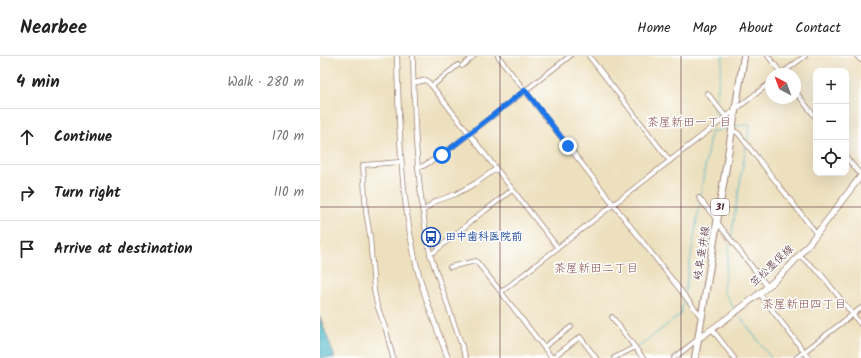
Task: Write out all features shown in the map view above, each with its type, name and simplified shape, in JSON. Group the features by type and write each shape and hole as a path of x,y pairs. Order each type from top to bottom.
{"main road":[{"name":"岐阜垂井線","path":"695,358 744,56"},
{"path":"858,56 861,59"},
{"name":"笠松墨俣線","path":"698,339 759,293 788,268 799,256 861,175"}],"street":[{"path":"397,56 399,119 407,216 421,282 448,358"},
{"path":"413,56 418,167 422,210 430,254 466,358"},
{"path":"432,86 474,56"},
{"path":"498,56 702,318"},
{"path":"418,167 423,166 442,155 570,56"},
{"path":"590,56 670,160"},
{"path":"768,56 777,68"},
{"path":"789,68 805,56"},
{"path":"414,83 426,80 432,86 558,248"},
{"path":"501,292 765,87"},
{"path":"707,93 726,118"},
{"path":"801,99 813,114"},
{"path":"732,130 738,133 816,233"},
{"path":"849,161 861,175"},
{"path":"393,358 386,330 377,306 374,290 363,165 399,162"},
{"path":"422,210 426,209 434,202 456,194 496,170"},
{"path":"430,254 512,190"},
{"path":"700,198 767,286"},
{"path":"799,256 821,274 861,325"},
{"path":"450,267 476,261 552,358 580,337 596,358"},
{"path":"759,293 809,358"},
{"path":"796,358 861,308"},
{"path":"612,317 643,358"},
{"path":"544,347 571,327"},
{"path":"712,329 734,358"},
{"path":"674,358 698,339"},
{"path":"614,358 635,347"}],"water":[{"path":"320,317 335,358 320,358"}],"waterway":[{"path":"716,101 723,56"},
{"path":"712,127 715,106"},
{"path":"735,126 750,125 747,141"},
{"path":"712,132 730,127"},
{"path":"700,198 711,130"},
{"path":"731,238 746,146"},
{"path":"685,292 700,201"},
{"path":"730,243 723,289 735,310"},
{"path":"637,348 681,314 684,297"},
{"path":"738,314 771,358"}],"place":[{"name":"田中歯科医院前","path":"431,237"}],"district":[{"name":"茶屋新田一丁目","path":"689,122"},
{"name":"茶屋新田二丁目","path":"596,268"},
{"name":"茶屋新田四丁目","path":"804,304"}],"route":[{"path":"442,155 525,90 568,146"}]}
